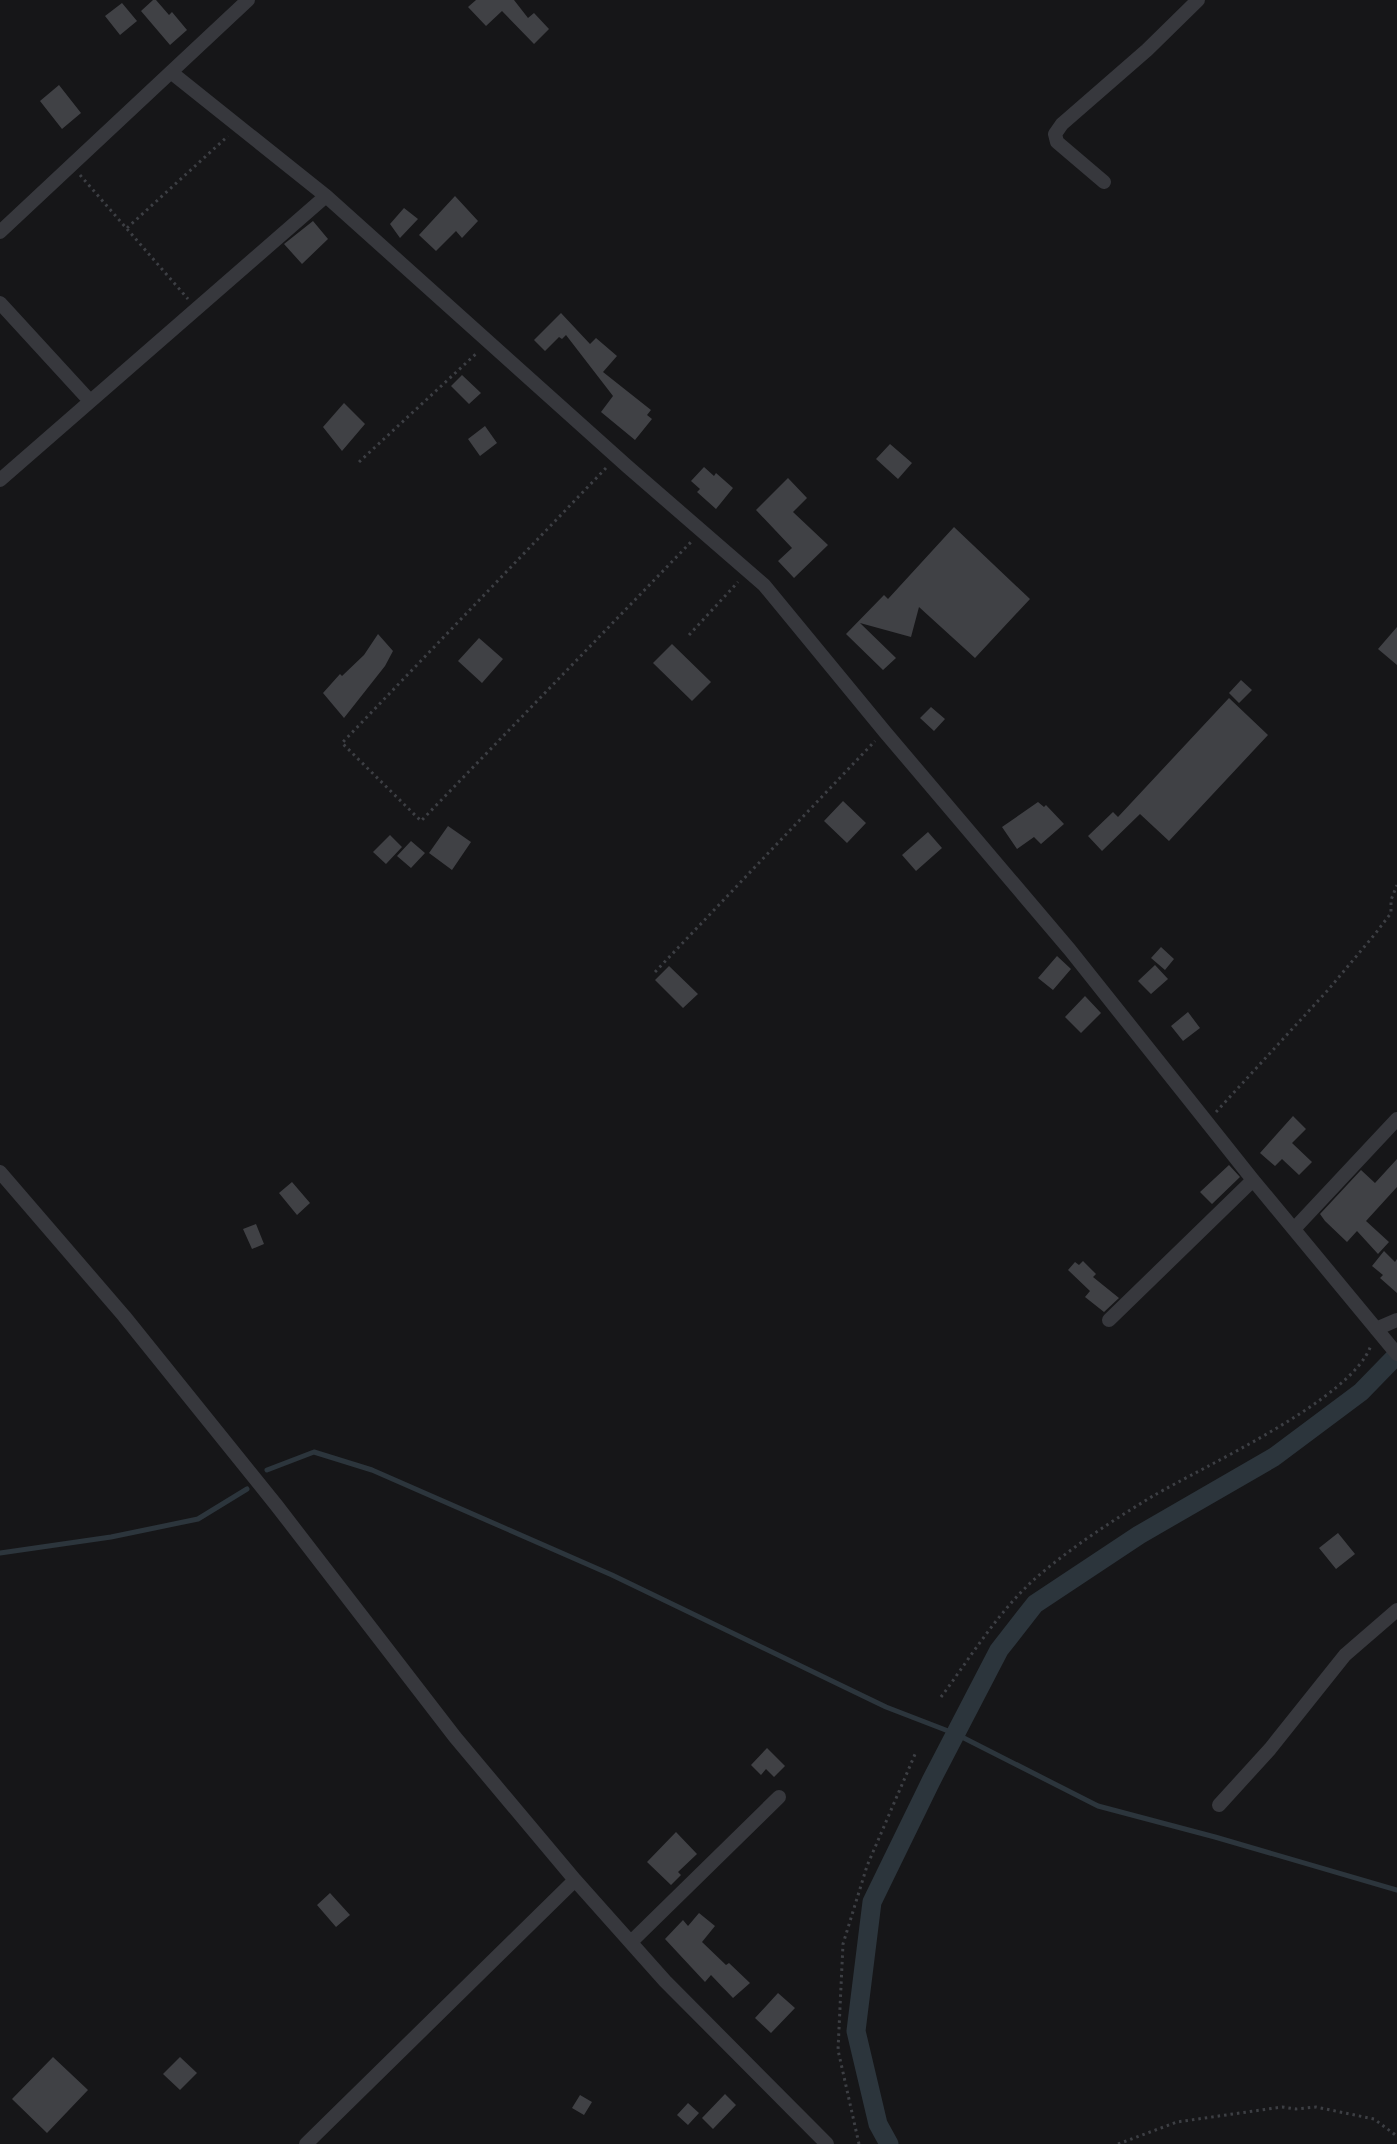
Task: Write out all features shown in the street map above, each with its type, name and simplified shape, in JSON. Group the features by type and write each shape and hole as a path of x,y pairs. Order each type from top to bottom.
{"street":[{"path":"0,232 248,0"},
{"path":"1104,182 1057,142 1055,134 1062,124 1147,50 1198,0"},
{"path":"172,73 326,196 617,457 764,585 884,732 1070,950 1253,1180 1397,1354"},
{"path":"0,480 326,196"},
{"path":"0,303 90,401"},
{"path":"1294,1230 1397,1119"},
{"path":"0,1172 130,1324 277,1506 455,1737 575,1880 665,1981 827,2144"},
{"path":"1109,1320 1253,1180"},
{"path":"1379,1332 1397,1320"},
{"path":"1218,1805 1270,1749 1345,1655 1397,1610"},
{"path":"631,1942 780,1797"},
{"path":"306,2144 575,1880"}],"path":[{"path":"127,228 238,126"},
{"path":"72,165 196,309"},
{"path":"359,462 489,342"},
{"path":"617,457 342,743 421,821 701,531"},
{"path":"689,635 748,571"},
{"path":"654,972 884,732"},
{"path":"1207,1122 1323,996 1375,934 1391,913 1391,900 1397,885"},
{"path":"941,1696 1011,1602 1043,1572 1115,1520 1153,1496 1277,1428 1321,1400 1352,1373 1370,1349 1379,1332"},
{"path":"859,2144 838,2050 843,1944 867,1866 916,1752"},
{"path":"1118,2144 1177,2122 1282,2107 1296,2109 1316,2107 1374,2119 1397,2136"}],"building":[{"path":"153,0 156,0 169,15 172,12 187,30 170,45 141,11"},
{"path":"476,0 514,0 528,18 534,13 549,29 534,44 502,11 486,26 468,7"},
{"path":"122,3 137,21 120,35 105,16"},
{"path":"59,85 81,113 62,129 40,101"},
{"path":"455,196 478,221 462,238 456,231 436,251 419,235"},
{"path":"404,208 418,219 400,238 390,224"},
{"path":"313,221 328,239 302,264 284,244"},
{"path":"561,313 590,344 596,338 617,356 603,372 651,410 647,415 652,419 635,440 601,412 613,396 566,335 562,339 559,337 545,351 534,340"},
{"path":"462,375 481,393 469,404 451,386"},
{"path":"344,403 365,424 342,451 323,427"},
{"path":"485,426 497,443 480,456 468,439"},
{"path":"890,444 912,463 898,479 876,459"},
{"path":"704,467 714,476 716,473 733,488 716,509 697,492 700,489 691,481"},
{"path":"788,478 807,498 793,512 828,545 794,578 778,561 792,548 756,510"},
{"path":"954,527 1030,599 975,658 919,607 911,637 860,623 896,658 883,670 846,634 884,595 888,599"},
{"path":"1397,627 1397,665 1378,649"},
{"path":"378,634 393,651 385,666 344,718 323,693 340,674 342,676 364,655"},
{"path":"479,638 503,659 482,683 458,661"},
{"path":"672,644 711,682 692,701 653,663"},
{"path":"1241,680 1252,690 1239,703 1229,693"},
{"path":"1229,698 1268,735 1169,841 1140,814 1102,851 1088,836 1113,812 1118,817"},
{"path":"931,707 945,719 934,731 920,718"},
{"path":"843,801 866,823 847,843 824,821"},
{"path":"1038,802 1044,807 1046,805 1064,824 1041,844 1034,837 1017,849 1002,827"},
{"path":"448,826 471,842 452,870 429,853"},
{"path":"928,832 942,848 916,871 902,855"},
{"path":"390,835 402,847 386,864 373,852"},
{"path":"411,841 425,853 411,868 397,856"},
{"path":"1161,947 1174,959 1165,970 1151,958"},
{"path":"1057,956 1071,969 1053,990 1038,978"},
{"path":"1155,965 1168,979 1151,994 1138,981"},
{"path":"669,966 698,994 683,1008 655,980"},
{"path":"1085,996 1101,1013 1081,1033 1065,1017"},
{"path":"1188,1012 1200,1028 1183,1041 1171,1026"},
{"path":"1293,1116 1306,1129 1292,1143 1312,1162 1299,1175 1282,1159 1275,1166 1260,1153"},
{"path":"1397,1159 1397,1187 1366,1221 1389,1242 1378,1254 1357,1231 1347,1242 1320,1214 1361,1170 1375,1183"},
{"path":"1229,1165 1240,1177 1212,1204 1200,1192"},
{"path":"292,1182 310,1203 297,1215 279,1193"},
{"path":"256,1224 264,1244 252,1249 243,1229"},
{"path":"1384,1251 1395,1262 1397,1259 1397,1293 1380,1278 1383,1275 1372,1266"},
{"path":"1083,1261 1096,1274 1093,1277 1119,1298 1104,1312 1085,1297 1090,1291 1068,1270 1075,1262 1079,1265"},
{"path":"1338,1533 1355,1554 1336,1569 1319,1548"},
{"path":"767,1748 785,1766 774,1777 766,1769 761,1775 751,1765"},
{"path":"676,1832 697,1854 678,1872 681,1875 671,1885 647,1862"},
{"path":"330,1893 350,1915 336,1927 317,1905"},
{"path":"699,1913 715,1926 702,1942 726,1965 729,1963 750,1983 733,1998 711,1975 705,1982 665,1939 683,1920 688,1926"},
{"path":"778,1993 795,2008 771,2033 755,2018"},
{"path":"53,2057 88,2090 47,2133 12,2099"},
{"path":"180,2057 197,2073 180,2090 163,2074"},
{"path":"725,2094 736,2105 713,2129 702,2118"},
{"path":"580,2095 592,2102 584,2115 572,2108"},
{"path":"688,2103 699,2113 688,2125 677,2115"}],"waterway":[{"path":"889,2144 878,2124 856,2031 872,1902 931,1781 999,1650 1035,1604 1139,1535 1274,1457 1361,1392 1397,1355"},
{"path":"267,1470 314,1452 372,1470 612,1575 886,1707 956,1734 1098,1806 1215,1837 1397,1890"},
{"path":"0,1553 111,1537 198,1519 247,1489"}]}
